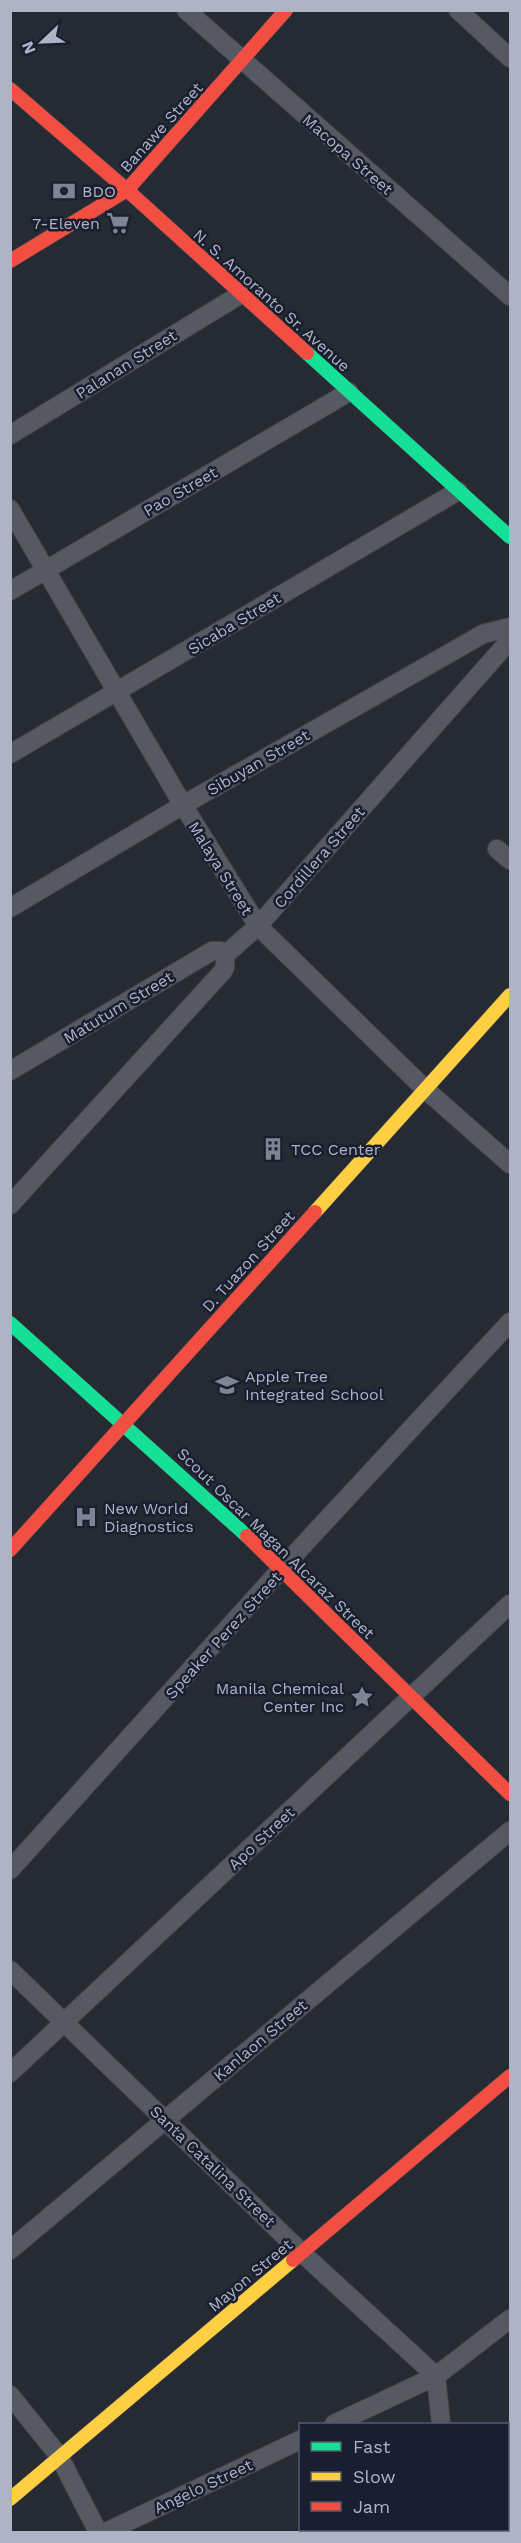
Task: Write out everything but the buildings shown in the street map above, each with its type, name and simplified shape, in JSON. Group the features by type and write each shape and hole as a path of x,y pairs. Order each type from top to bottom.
{"street":[{"name":"Macopa Street","path":"186,10 510,296"},
{"name":"Banawe Street","path":"10,261 127,190 286,10"},
{"path":"458,10 510,58"},
{"name":"N. S. Amoranto Sr. Avenue","path":"10,89 127,190 510,537"},
{"name":"Palanan Street","path":"10,435 241,294"},
{"name":"Pao Street","path":"10,591 349,392"},
{"name":"Sicaba Street","path":"10,754 458,491"},
{"name":"Malaya Street","path":"10,509 183,806 258,926 425,1089 510,1164"},
{"name":"Sibuyan Street","path":"10,908 483,634 510,627"},
{"name":"Cordillera Street","path":"10,1205 223,971 225,956 258,926 510,640"},
{"name":"Matutum Street","path":"10,1071 212,951 221,951 225,956"},
{"name":"D. Tuazon Street","path":"10,1550 510,995"},
{"name":"Speaker Perez Street","path":"10,1870 282,1568 510,1322"},
{"name":"Scout Oscar Magan Alcaraz Street","path":"10,1323 282,1568 510,1794"},
{"name":"Apo Street","path":"10,2073 510,1604"},
{"name":"Kanlaon Street","path":"10,2250 510,1831"},
{"name":"Santa Catalina Street","path":"10,1970 302,2253 436,2376"},
{"name":"Mayon Street","path":"10,2499 510,2076"},
{"path":"336,2423 436,2376 510,2319"},
{"path":"436,2376 441,2423"},
{"path":"10,2395 59,2456 98,2532"},
{"name":"Angelo Street","path":"106,2532 299,2440"}],"traffic: fast":[{"path":"307,353 510,537"},
{"path":"10,1323 247,1536"}],"traffic: slow":[{"path":"315,1212 510,995"},
{"path":"10,2499 293,2260"}],"traffic: jam":[{"path":"10,261 127,190 286,10"},
{"path":"10,89 127,190 307,353"},
{"path":"10,1550 315,1212"},
{"path":"247,1536 510,1794"},
{"path":"293,2260 510,2076"}],"place":[{"name":"BDO","path":"64,191"},
{"name":"7-Eleven","path":"118,223"},
{"name":"TCC Center","path":"273,1149"},
{"name":"Apple Tree Integrated School","path":"227,1385"},
{"name":"New World Diagnostics","path":"86,1517"},
{"name":"Manila Chemical Center Inc","path":"362,1697"}]}
